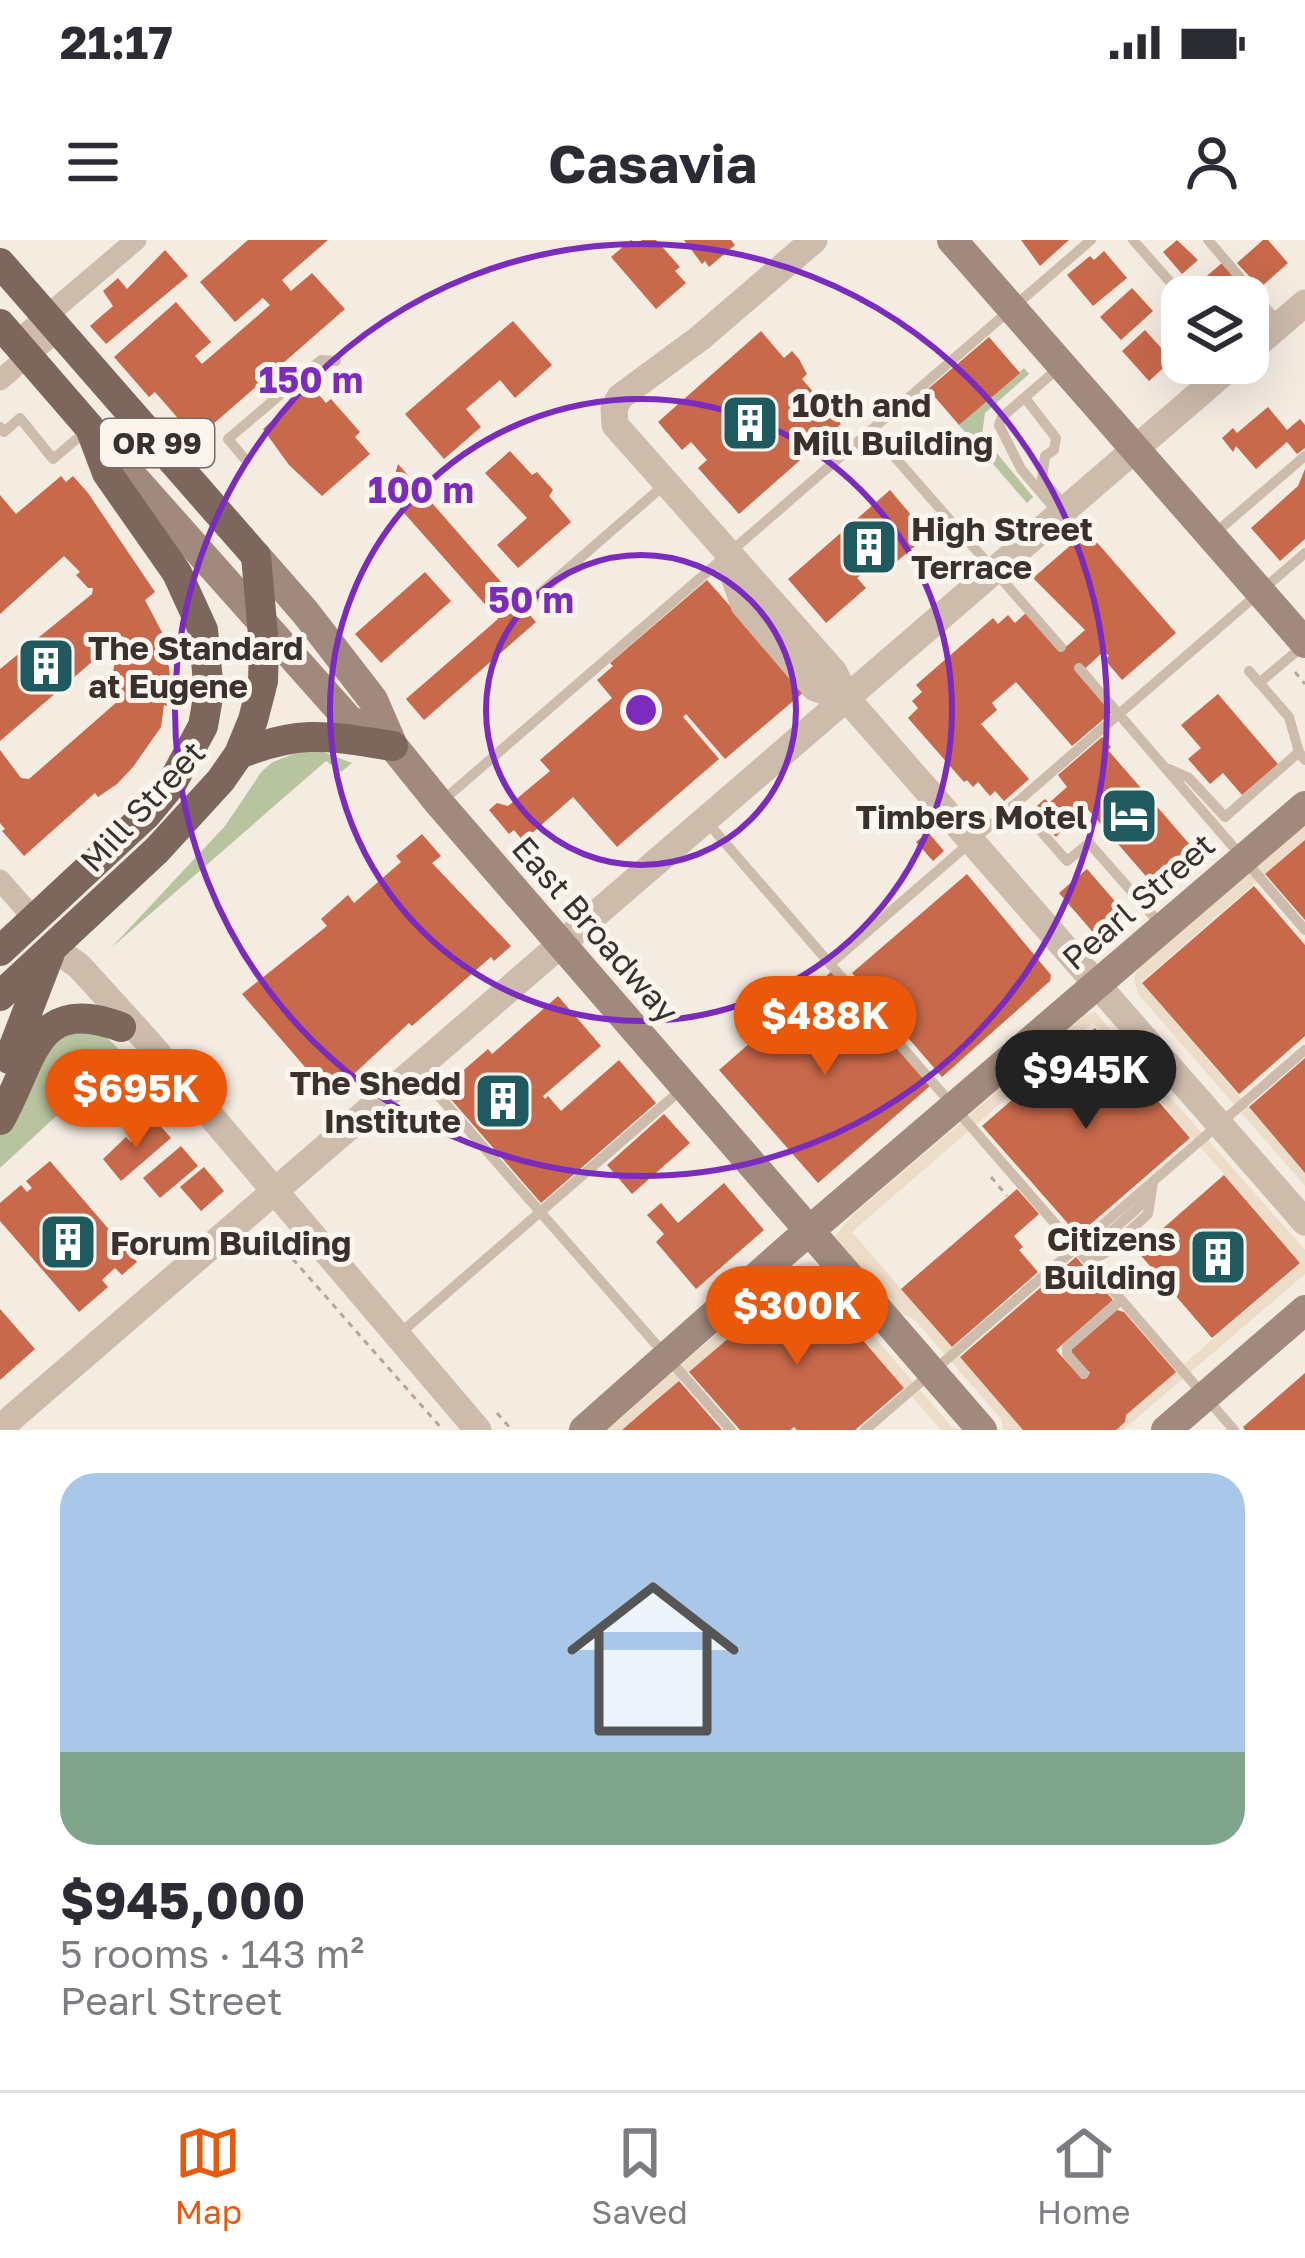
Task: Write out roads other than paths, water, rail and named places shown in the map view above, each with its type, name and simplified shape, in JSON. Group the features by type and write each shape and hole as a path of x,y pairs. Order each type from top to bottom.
{"main road":[{"path":"952,240 1305,643"},
{"name":"East Broadway","path":"0,263 304,611 373,700 393,746 440,803 982,1430"},
{"name":"East Broadway","path":"15,341 348,719 393,746"},
{"name":"Mill Street","path":"0,951 147,814 171,785 203,726 209,692 208,656 197,611 159,546 107,473 90,428"},
{"name":"Mill Street","path":"0,1079 52,947 194,813 238,754 254,720 263,681 256,556"},
{"path":"238,754 309,734 393,746"},
{"name":"Pearl Street","path":"584,1430 1305,806"},
{"path":"0,995 52,947 34,920"},
{"path":"0,1120 46,1028 64,1019 92,1017 122,1027"},
{"path":"1166,1430 1305,1310"}],"street":[{"path":"0,380 15,341 52,323 136,240"},
{"path":"814,240 615,412 666,484 834,672 847,699 1305,1222"},
{"path":"1269,334 1305,303"},
{"path":"0,1427 847,699 1206,384"},
{"path":"0,880 34,920"},
{"path":"52,947 145,1054 164,1066 478,1430"},
{"path":"52,947 79,966 164,1066"}],"lane":[{"path":"440,803 1091,240"},
{"path":"1133,240 1165,276"},
{"path":"1208,240 1280,324"},
{"path":"244,458 228,439 320,360 337,361"},
{"path":"1063,364 1002,417 999,425 1021,469 1063,512"},
{"path":"1016,452 1028,458 1045,456 1054,450 1056,438 1025,398"},
{"path":"0,427 4,432 20,418 53,459 90,428"},
{"path":"872,431 1060,646"},
{"path":"1045,456 1042,479 1063,512"},
{"path":"1212,536 1305,456"},
{"path":"532,600 666,484"},
{"path":"830,964 1305,553"},
{"path":"1259,683 1305,643"},
{"path":"1079,668 1305,930"},
{"path":"1166,768 1189,778 1225,817 1302,756 1289,717 1249,671"},
{"path":"1016,803 1067,860 1089,842 1163,928"},
{"path":"705,820 1234,1430"},
{"path":"865,1430 1305,1050"},
{"path":"417,1071 731,1430"},
{"path":"397,1336 685,1087"},
{"path":"1088,1260 1104,1254 1148,1214 1154,1180"},
{"path":"1084,1374 1066,1354 1066,1347 1121,1300"}],"place":[{"name":"10th and Mill Building","path":"750,423"},
{"name":"High Street Terrace","path":"869,547"},
{"name":"The Standard at Eugene","path":"46,666"},
{"name":"Timbers Motel","path":"1129,816"},
{"name":"The Shedd Institute","path":"503,1101"},
{"name":"Forum Building","path":"68,1242"},
{"name":"Citizens Building","path":"1218,1257"}]}
